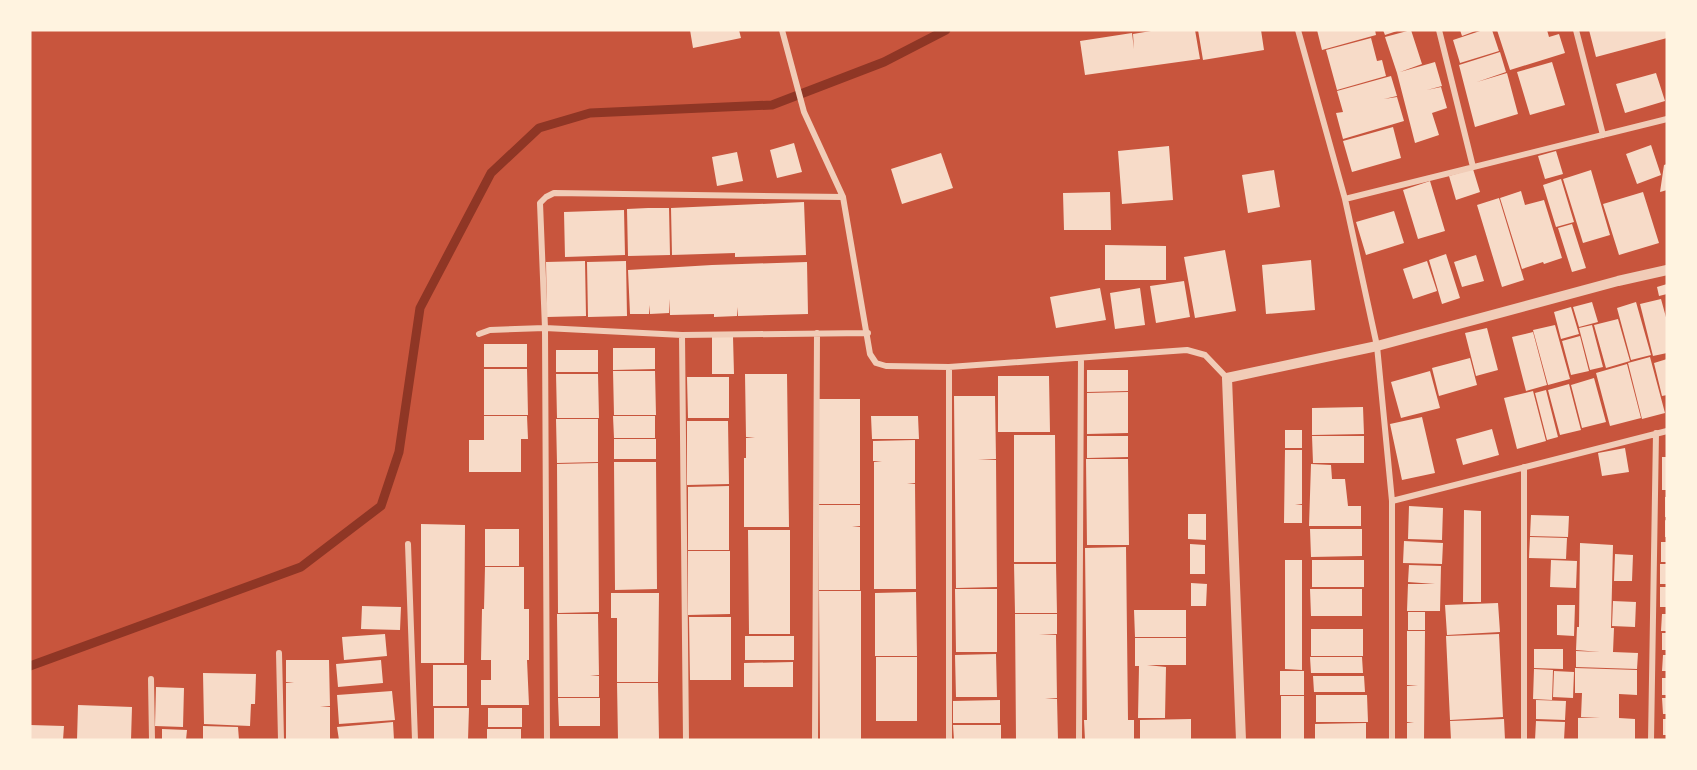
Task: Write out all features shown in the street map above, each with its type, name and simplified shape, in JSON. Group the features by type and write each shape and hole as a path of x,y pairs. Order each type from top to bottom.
{"street":[{"path":"782,30 804,112 843,197 870,354 876,363 886,366 949,367 1187,350 1205,355 1227,378 1241,740"},
{"path":"1298,30 1345,199 1377,346 1392,501 1392,740"},
{"path":"1439,30 1473,167"},
{"path":"1576,30 1603,135"},
{"path":"1345,199 1667,119"},
{"path":"548,740 545,328 540,203 554,192 843,197"},
{"path":"1227,378 1377,346 1667,270"},
{"path":"479,334 490,330 545,328 682,335 868,333"},
{"path":"815,740 817,333"},
{"path":"682,335 686,740"},
{"path":"1079,740 1081,358"},
{"path":"949,367 949,740"},
{"path":"1392,501 1667,430"},
{"path":"1651,740 1656,434"},
{"path":"1524,467 1524,740"},
{"path":"408,544 415,740"},
{"path":"279,653 280,740"},
{"path":"151,679 152,740"}],"building":[{"path":"690,30 739,30 741,38 693,48"},
{"path":"1157,30 1195,30 1200,59 1085,75 1080,41 1132,33 1134,49 1133,34"},
{"path":"1198,30 1261,30 1264,50 1203,60"},
{"path":"1317,30 1375,30 1376,35 1322,50"},
{"path":"1383,30 1400,30 1385,35"},
{"path":"1411,30 1422,64 1400,72 1435,62 1442,86 1427,90 1441,87 1447,108 1432,113 1439,135 1415,143 1385,37"},
{"path":"1460,30 1478,30 1462,36"},
{"path":"1483,30 1492,30 1499,51 1460,63 1453,40"},
{"path":"1497,30 1547,30 1549,37 1559,34 1565,53 1510,70"},
{"path":"1589,30 1667,30 1667,38 1596,57"},
{"path":"1371,38 1377,61 1382,60 1386,76 1337,90 1326,50"},
{"path":"1500,52 1506,72 1477,82 1507,73 1518,114 1475,127 1459,65"},
{"path":"1552,62 1565,105 1530,115 1517,72"},
{"path":"1656,73 1665,101 1625,113 1616,84"},
{"path":"1391,76 1397,96 1384,99 1397,97 1404,121 1343,139 1336,113 1343,112 1337,91"},
{"path":"1393,127 1401,158 1352,172 1343,141"},
{"path":"794,143 802,172 777,178 770,150"},
{"path":"1651,145 1661,175 1637,184 1626,154"},
{"path":"1169,146 1173,200 1122,204 1118,151"},
{"path":"1556,151 1563,174 1545,179 1538,156"},
{"path":"737,152 743,181 717,186 712,157"},
{"path":"941,153 953,188 902,204 891,169"},
{"path":"1667,164 1667,190 1660,192 1664,165"},
{"path":"1473,169 1480,192 1456,200 1449,176"},
{"path":"1274,170 1280,207 1248,213 1242,175"},
{"path":"1591,170 1610,235 1583,243 1563,179"},
{"path":"1561,179 1574,222 1556,227 1543,185"},
{"path":"1430,181 1445,231 1418,239 1403,190"},
{"path":"1521,191 1525,205 1544,200 1562,258 1522,269 1500,198"},
{"path":"1110,192 1111,230 1064,230 1063,193"},
{"path":"1643,192 1659,243 1619,255 1603,204"},
{"path":"1499,198 1524,280 1502,287 1477,205"},
{"path":"804,202 806,255 735,257 735,253 672,255 671,208"},
{"path":"669,208 670,255 628,256 627,209"},
{"path":"624,210 625,255 565,257 564,212"},
{"path":"1394,211 1404,243 1366,255 1356,222"},
{"path":"1572,224 1586,268 1572,272 1558,228"},
{"path":"1105,245 1166,246 1166,280 1105,280"},
{"path":"1225,250 1236,311 1195,318 1184,257"},
{"path":"1446,254 1460,298 1442,304 1429,260"},
{"path":"1476,255 1484,281 1462,287 1454,262"},
{"path":"1311,260 1315,310 1266,314 1262,265"},
{"path":"585,261 586,316 547,317 546,262"},
{"path":"626,261 627,316 588,317 587,262"},
{"path":"1427,261 1437,291 1413,299 1403,269"},
{"path":"807,262 808,314 738,316 737,307 737,316 670,315 669,299 669,313 650,314 649,305 649,314 630,314 628,270"},
{"path":"1184,281 1190,317 1156,323 1150,286"},
{"path":"1667,284 1667,294 1659,296 1657,287"},
{"path":"1100,288 1106,320 1056,328 1050,297"},
{"path":"1140,288 1145,325 1115,329 1110,293"},
{"path":"1661,299 1667,321 1667,353 1653,356 1640,304"},
{"path":"1592,302 1598,322 1579,327 1573,307"},
{"path":"1636,302 1651,355 1631,360 1617,308"},
{"path":"1571,307 1579,334 1561,339 1554,312"},
{"path":"1618,319 1630,361 1606,368 1594,325"},
{"path":"1555,325 1570,379 1548,385 1533,330"},
{"path":"1592,325 1603,367 1590,370 1579,328"},
{"path":"1487,328 1498,370 1476,376 1465,333"},
{"path":"1533,332 1547,385 1526,391 1512,337"},
{"path":"1580,336 1589,371 1571,375 1562,341"},
{"path":"712,337 733,337 734,374 712,374"},
{"path":"484,344 527,344 527,367 484,367"},
{"path":"613,348 655,348 655,369 613,370"},
{"path":"556,350 598,350 598,372 556,372"},
{"path":"1650,357 1665,413 1642,419 1628,363"},
{"path":"1470,358 1477,385 1439,396 1432,368"},
{"path":"1667,359 1667,395 1662,396 1654,363"},
{"path":"1627,364 1641,418 1610,426 1596,373"},
{"path":"484,369 527,369 528,415 484,415"},
{"path":"1087,370 1128,370 1128,391 1087,392"},
{"path":"613,371 655,371 656,415 614,415"},
{"path":"1430,371 1440,408 1401,418 1391,382"},
{"path":"556,374 598,374 599,418 557,418"},
{"path":"745,374 787,374 789,527 744,527 746,438 755,438 746,437"},
{"path":"998,376 1049,376 1050,432 998,432"},
{"path":"687,377 729,377 729,418 688,418"},
{"path":"1594,378 1606,422 1582,428 1571,385"},
{"path":"1569,384 1581,430 1560,435 1548,390"},
{"path":"1546,390 1558,437 1547,440 1535,393"},
{"path":"1533,391 1546,441 1517,449 1504,398"},
{"path":"1128,392 1128,433 1087,434 1087,393"},
{"path":"954,396 995,396 996,459 978,460 996,460 997,587 956,588"},
{"path":"819,399 860,399 860,504 818,504"},
{"path":"1363,407 1364,434 1312,435 1312,408"},
{"path":"484,416 527,416 528,439 521,439 521,472 469,472 469,440 484,440"},
{"path":"613,416 655,416 655,438 614,438"},
{"path":"871,416 918,416 919,439 872,439"},
{"path":"1422,417 1435,473 1402,480 1390,424"},
{"path":"556,419 598,419 598,462 557,463"},
{"path":"687,421 728,421 729,484 687,485"},
{"path":"1492,429 1499,455 1463,465 1456,439"},
{"path":"1285,430 1302,430 1302,448 1285,448"},
{"path":"1014,435 1055,435 1056,562 1014,562"},
{"path":"1087,436 1128,436 1128,457 1087,458"},
{"path":"1312,436 1364,436 1364,463 1313,463"},
{"path":"614,439 656,439 656,459 614,459"},
{"path":"915,440 915,483 907,484 915,484 916,589 874,589 874,462 882,461 873,461 873,441"},
{"path":"1625,448 1629,472 1602,476 1598,453"},
{"path":"1285,450 1302,450 1302,504 1295,504 1302,505 1302,523 1284,523"},
{"path":"1662,457 1667,457 1667,490 1662,490"},
{"path":"1086,459 1128,459 1129,545 1087,545"},
{"path":"614,462 656,462 657,589 615,590"},
{"path":"598,463 599,612 558,613 557,464"},
{"path":"1311,464 1331,465 1332,479 1345,479 1348,506 1361,506 1361,526 1309,526"},
{"path":"729,486 729,550 688,550 688,487"},
{"path":"1665,497 1667,497 1667,517 1665,517"},
{"path":"819,505 860,505 860,526 852,527 860,527 860,590 819,590"},
{"path":"1409,506 1443,508 1442,540 1408,539"},
{"path":"1464,510 1481,511 1481,602 1463,602"},
{"path":"1188,514 1206,514 1206,540 1188,539"},
{"path":"1531,515 1569,516 1568,537 1530,536"},
{"path":"1665,520 1667,521 1667,537 1665,537"},
{"path":"421,524 465,525 464,663 421,663"},
{"path":"485,529 519,529 519,566 485,566"},
{"path":"1310,529 1362,529 1362,556 1311,557"},
{"path":"748,530 790,530 790,634 749,634"},
{"path":"1530,537 1567,538 1566,559 1529,558"},
{"path":"1404,541 1443,543 1442,564 1403,563"},
{"path":"1661,542 1667,542 1667,562 1661,562"},
{"path":"1580,543 1613,545 1611,628 1614,628 1613,652 1638,653 1637,669 1576,667 1576,651 1600,652 1576,650 1577,627 1579,627"},
{"path":"1190,544 1205,545 1205,574 1190,574"},
{"path":"1126,547 1128,720 1134,720 1134,740 1085,740 1084,720 1087,720 1085,548"},
{"path":"688,551 730,551 730,614 688,615"},
{"path":"1615,554 1633,555 1632,581 1614,581"},
{"path":"1285,560 1302,560 1302,670 1285,669"},
{"path":"1312,560 1364,560 1364,587 1312,587"},
{"path":"1551,560 1577,561 1576,588 1550,587"},
{"path":"1014,564 1056,564 1057,613 1015,613"},
{"path":"1660,564 1667,564 1667,584 1660,584"},
{"path":"1409,565 1441,566 1440,611 1407,611 1408,584 1435,584 1408,582"},
{"path":"485,567 524,567 524,609 529,609 529,660 527,660 529,705 481,705 481,680 491,680 491,660 481,660"},
{"path":"1191,583 1207,584 1206,606 1191,606"},
{"path":"1660,587 1667,587 1667,607 1660,607"},
{"path":"955,589 997,589 997,652 956,652"},
{"path":"1310,589 1362,589 1362,616 1311,616"},
{"path":"819,591 861,591 861,740 820,740"},
{"path":"916,592 917,656 875,656 875,593"},
{"path":"611,593 659,593 658,682 617,682 617,618 611,618"},
{"path":"1613,601 1636,602 1635,627 1612,626"},
{"path":"1498,603 1500,632 1447,635 1445,605"},
{"path":"1557,605 1575,605 1574,636 1557,635"},
{"path":"362,606 401,607 400,630 361,629"},
{"path":"1134,610 1186,610 1186,637 1135,637"},
{"path":"1408,612 1425,612 1425,630 1408,630"},
{"path":"557,614 598,614 599,675 590,676 599,676 599,697 558,697"},
{"path":"1015,614 1057,614 1057,634 1039,635 1056,635 1057,698 1045,699 1057,699 1058,740 1016,740"},
{"path":"1662,614 1667,614 1667,631 1661,631"},
{"path":"689,617 731,617 731,680 690,680"},
{"path":"1311,629 1363,629 1363,656 1311,656"},
{"path":"1407,631 1425,631 1424,740 1407,740 1407,723 1414,722 1407,722 1407,686 1418,685 1407,685"},
{"path":"1662,633 1667,633 1667,650 1662,650"},
{"path":"385,634 387,656 344,660 342,637"},
{"path":"1499,634 1503,717 1450,720 1446,636"},
{"path":"745,636 794,636 794,660 745,660"},
{"path":"1135,638 1186,638 1186,665 1147,665 1166,667 1165,718 1138,718 1139,666 1135,666"},
{"path":"1534,649 1563,649 1563,669 1534,668"},
{"path":"996,654 997,697 956,697 955,655"},
{"path":"1663,655 1667,655 1667,671 1662,671"},
{"path":"876,657 917,657 917,721 876,721"},
{"path":"1310,657 1362,657 1363,673 1311,673"},
{"path":"286,660 329,660 330,706 320,707 330,707 330,740 286,740 286,683 294,682 286,682"},
{"path":"381,660 383,683 338,687 336,664"},
{"path":"793,662 793,687 744,687 744,663"},
{"path":"433,665 467,665 467,706 433,706"},
{"path":"1575,668 1637,670 1637,695 1619,694 1619,718 1635,719 1635,740 1578,740 1578,718 1600,717 1581,717 1582,693 1575,693"},
{"path":"1534,669 1553,670 1552,700 1533,699"},
{"path":"1280,671 1304,671 1304,695 1280,695"},
{"path":"1554,671 1574,672 1573,698 1553,697"},
{"path":"203,673 256,674 255,704 251,704 250,726 204,724"},
{"path":"1313,676 1364,676 1365,692 1314,692"},
{"path":"1662,678 1667,678 1667,695 1662,695"},
{"path":"617,683 658,683 659,740 618,740"},
{"path":"156,687 184,688 183,727 155,726"},
{"path":"392,691 395,720 339,724 337,695"},
{"path":"1316,695 1367,695 1368,722 1316,722"},
{"path":"1281,696 1304,696 1304,740 1281,740"},
{"path":"558,698 600,698 600,726 559,726"},
{"path":"1662,698 1667,698 1667,714 1663,714"},
{"path":"1000,700 1000,723 953,723 953,701"},
{"path":"1536,700 1566,701 1565,720 1536,719"},
{"path":"78,705 132,707 131,740 77,740"},
{"path":"434,708 469,708 468,740 434,740"},
{"path":"488,708 522,708 522,727 488,727"},
{"path":"1191,719 1191,740 1140,740 1140,720"},
{"path":"1504,719 1505,740 1451,740 1450,721"},
{"path":"1663,719 1667,719 1667,735 1663,735"},
{"path":"1536,721 1565,722 1564,740 1535,740"},
{"path":"393,722 394,740 339,740 337,727"},
{"path":"1366,723 1366,740 1315,740 1315,724"},
{"path":"30,725 64,726 63,740 30,740"},
{"path":"953,725 1001,725 1001,740 954,740"},
{"path":"203,726 238,727 239,740 203,740"},
{"path":"162,729 187,730 186,740 162,740"},
{"path":"487,729 521,729 521,740 487,740"}],"waterway":[{"path":"30,666 301,567 381,506 399,452 420,308 491,173 539,128 590,113 772,105 884,62 946,30"}]}
